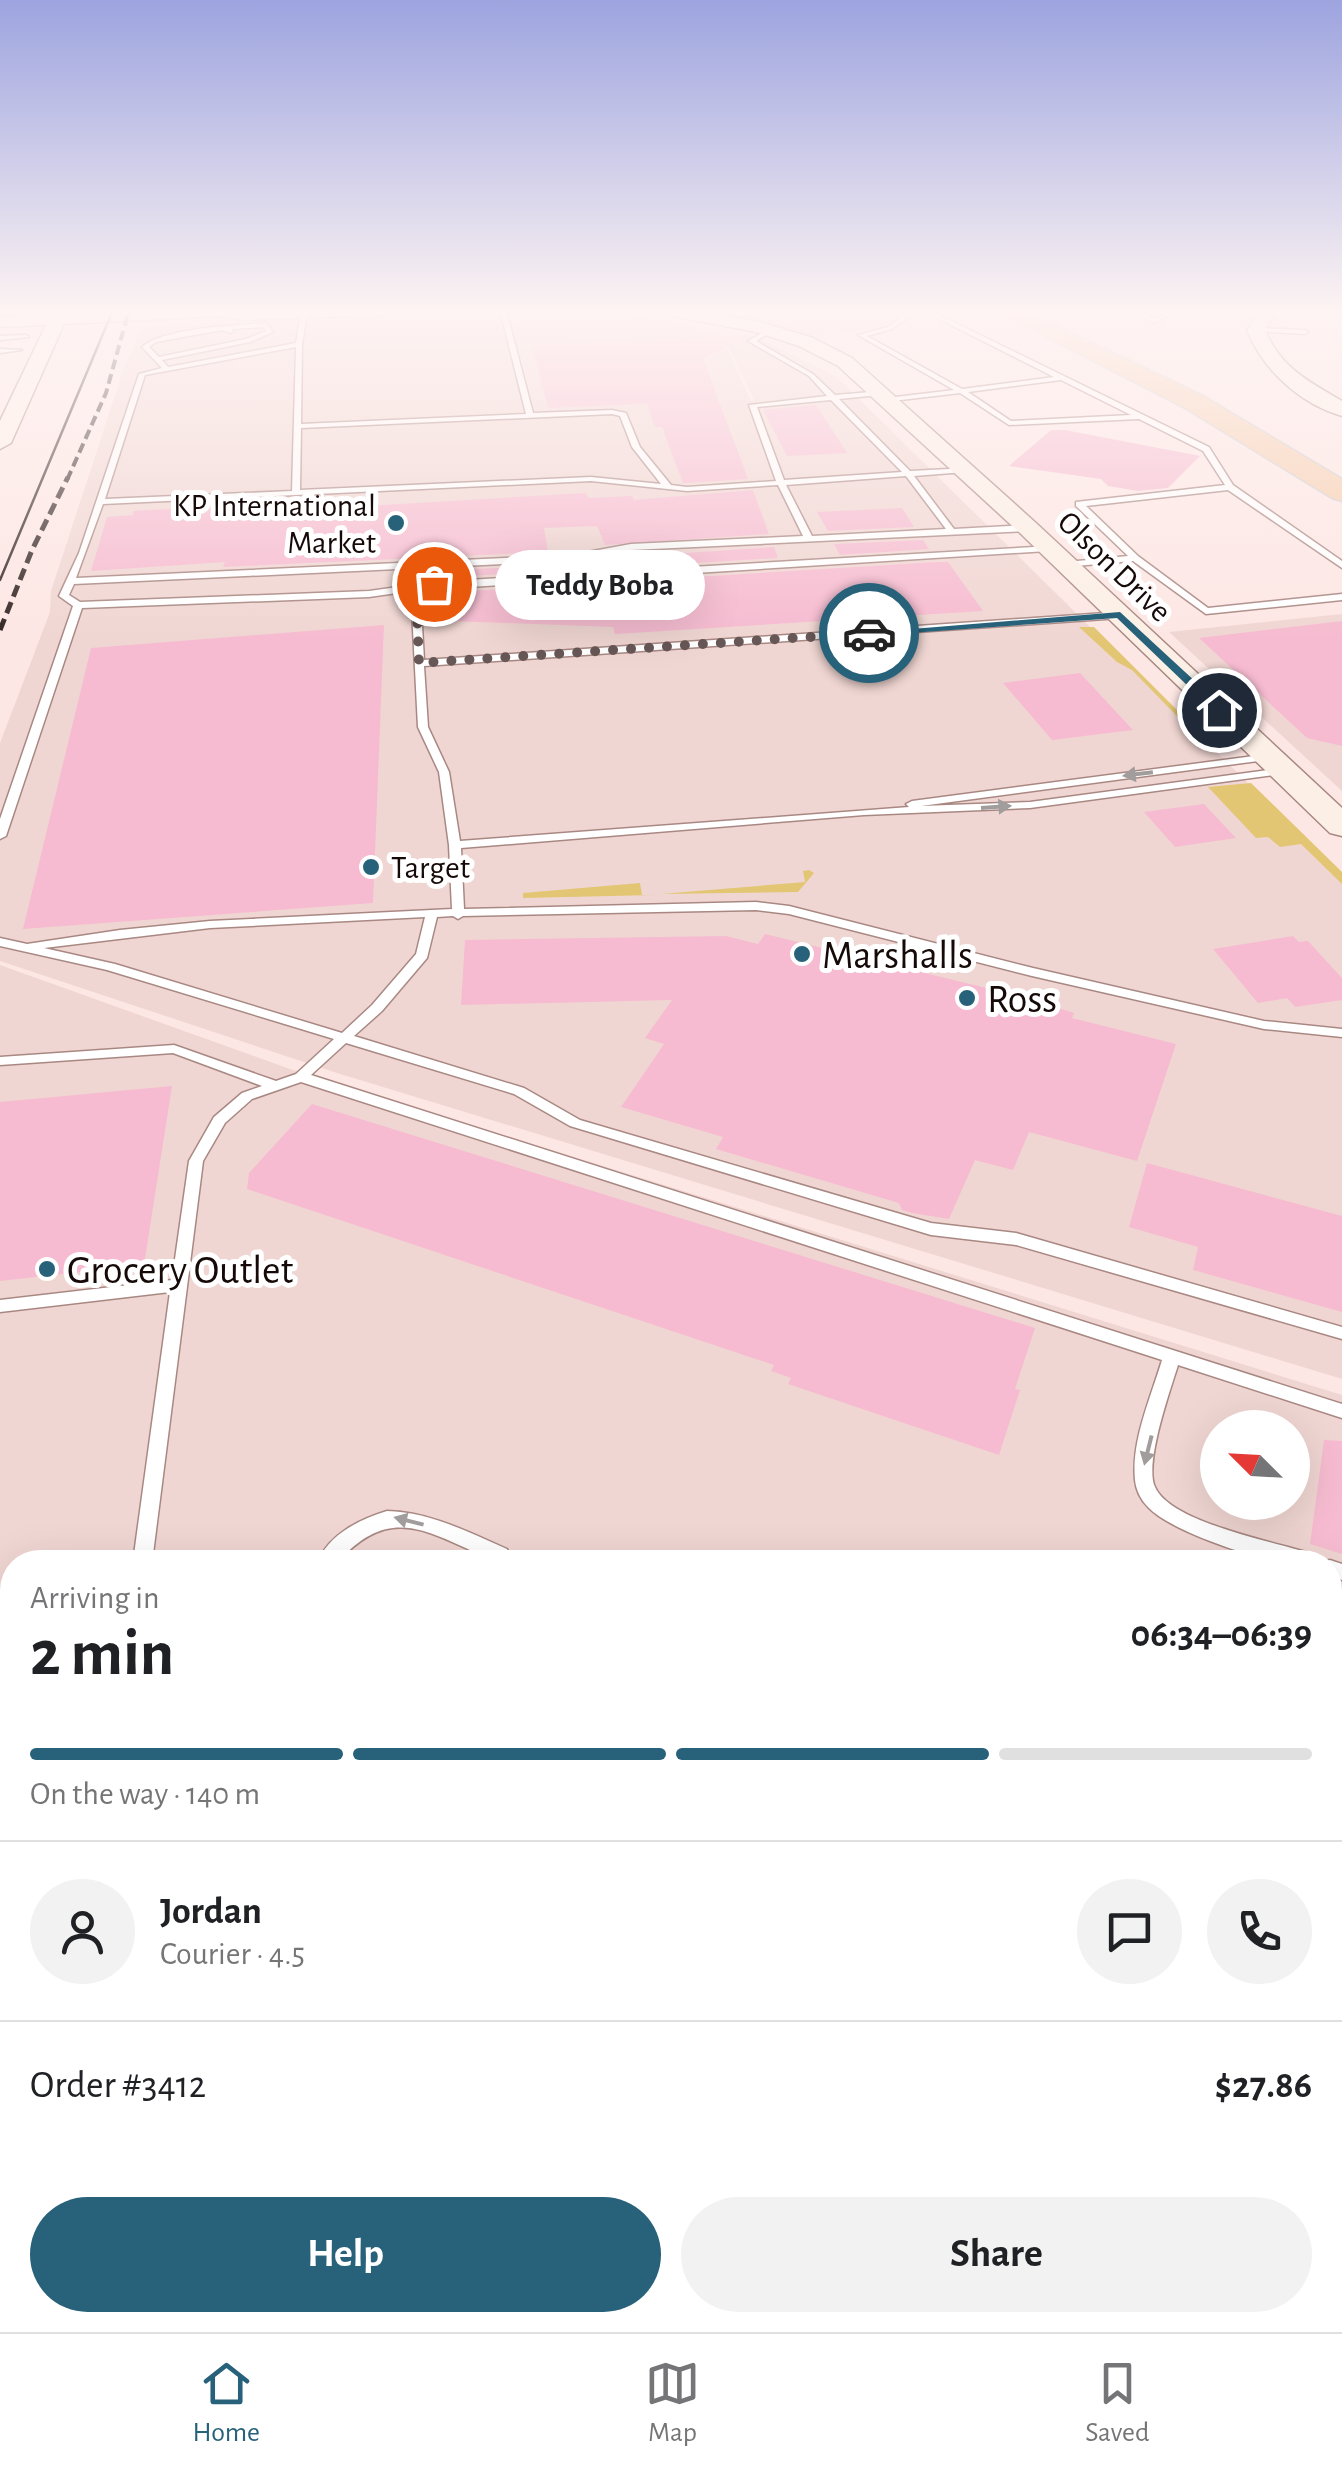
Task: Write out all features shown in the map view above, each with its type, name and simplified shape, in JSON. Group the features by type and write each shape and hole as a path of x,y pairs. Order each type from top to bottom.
{"highway":[{"path":"1222,419 1342,492"}],"street":[{"path":"0,442 11,419"},
{"name":"Olson Drive","path":"908,419 1341,825"}],"lane":[{"path":"128,419 101,502 64,596 78,604 369,594 1048,548"},
{"path":"296,492 298,419"},
{"path":"298,426 449,419"},
{"path":"625,419 636,447 668,486"},
{"path":"757,419 781,483 809,540"},
{"path":"854,419 908,474 952,532"},
{"path":"1003,419 1009,423 1087,419"},
{"path":"1145,419 1206,450 1230,487 1342,565"},
{"path":"101,502 591,479 687,489 965,470"},
{"path":"1230,487 1079,504 1135,558 1206,611 1342,597"},
{"path":"70,581 572,558 631,547 1028,528"},
{"path":"1067,566 1135,558"},
{"path":"416,588 422,727 444,772 455,845 458,915"},
{"path":"0,836 78,604"},
{"path":"419,663 1120,615"},
{"path":"455,845 864,812 1276,764"},
{"path":"864,812 1030,805 1276,764"},
{"path":"24,948 87,937 321,919 756,906 789,910 1032,972 1264,1025 1342,1034"},
{"path":"144,1550 196,1160 220,1120 247,1096 301,1077 346,1038 422,955 431,916"},
{"path":"0,942 110,967 519,1091 576,1124 931,1229 1016,1239 1342,1332"},
{"path":"0,1061 174,1050 276,1086"},
{"path":"301,1077 1342,1410"},
{"path":"0,1306 179,1284"},
{"path":"1172,1356 1143,1469 1146,1491 1162,1510 1190,1524 1273,1550"},
{"path":"335,1550 344,1537 394,1516 486,1550"}],"shaded area":[{"path":"107,419 879,419 1342,876 1342,1379 337,1073 0,961 0,743 50,612 51,591"},
{"path":"1342,614 1342,791 1169,632"},
{"path":"1079,627 1094,627 1217,750 1211,751 1132,670 1117,662"},
{"path":"1251,783 1342,872 1342,884 1301,844 1280,847 1268,837 1256,838 1208,787"},
{"path":"803,871 814,873 798,892 661,894 805,882"},
{"path":"640,883 642,895 655,895 523,898 523,893"},
{"path":"0,965 290,1069 1342,1395 1342,1550 0,1550"}],"building":[{"path":"652,419 725,419 748,479 683,483 662,427 655,427"},
{"path":"768,419 825,419 847,453 787,456"},
{"path":"1051,430 1200,456 1168,488 1138,491 1108,486 1101,479 1009,466"},
{"path":"753,490 769,534 605,545 597,526 544,528 548,552 223,567 225,562 91,571 107,517 133,515 133,511 257,504 257,508 349,503 349,507 586,493 588,498 632,496 634,500"},
{"path":"902,508 914,527 828,531 817,512"},
{"path":"923,540 929,549 840,555 834,544"},
{"path":"774,547 778,558 614,568 610,558"},
{"path":"948,562 983,611 615,634 613,627 453,621 452,592"},
{"path":"551,566 552,571 451,577 450,570"},
{"path":"1342,621 1342,746 1307,738 1199,638"},
{"path":"384,625 373,903 23,929 91,648"},
{"path":"1080,673 1133,730 1052,740 1003,683"},
{"path":"1204,804 1236,838 1175,847 1144,812"},
{"path":"765,934 1027,998 1074,1013 1072,1018 1176,1044 1137,1161 1029,1132 1013,1170 975,1160 949,1219 912,1213 902,1210 899,1203 716,1149 723,1137 621,1107 664,1044 645,1038 672,1000 461,1005 465,940 726,936 758,944"},
{"path":"1293,936 1299,942 1308,941 1342,978 1342,1000 1295,1007 1287,998 1258,1003 1213,949"},
{"path":"172,1086 144,1265 0,1281 0,1102"},
{"path":"312,1104 1035,1328 999,1455 788,1384 791,1378 771,1371 774,1365 247,1189 249,1173"},
{"path":"1147,1163 1342,1216 1342,1312 1193,1270 1198,1247 1129,1227"},
{"path":"1324,1440 1342,1441 1342,1550 1310,1544"}],"tram line":[{"path":"0,580 67,419"}],"railway":[{"path":"67,480 94,419"},
{"path":"0,630 32,550 68,477"}],"way so far":[{"path":"434,584 416,588 419,663 869,633"}],"place":[{"name":"KP International Market","path":"396,523"},
{"name":"Teddy Boba","path":"434,584"},
{"name":"Target","path":"371,867"},
{"name":"Marshalls","path":"802,954"},
{"name":"Ross","path":"967,998"},
{"name":"Grocery Outlet","path":"47,1269"}],"route":[{"path":"869,633 1120,615 1219,710"}]}
